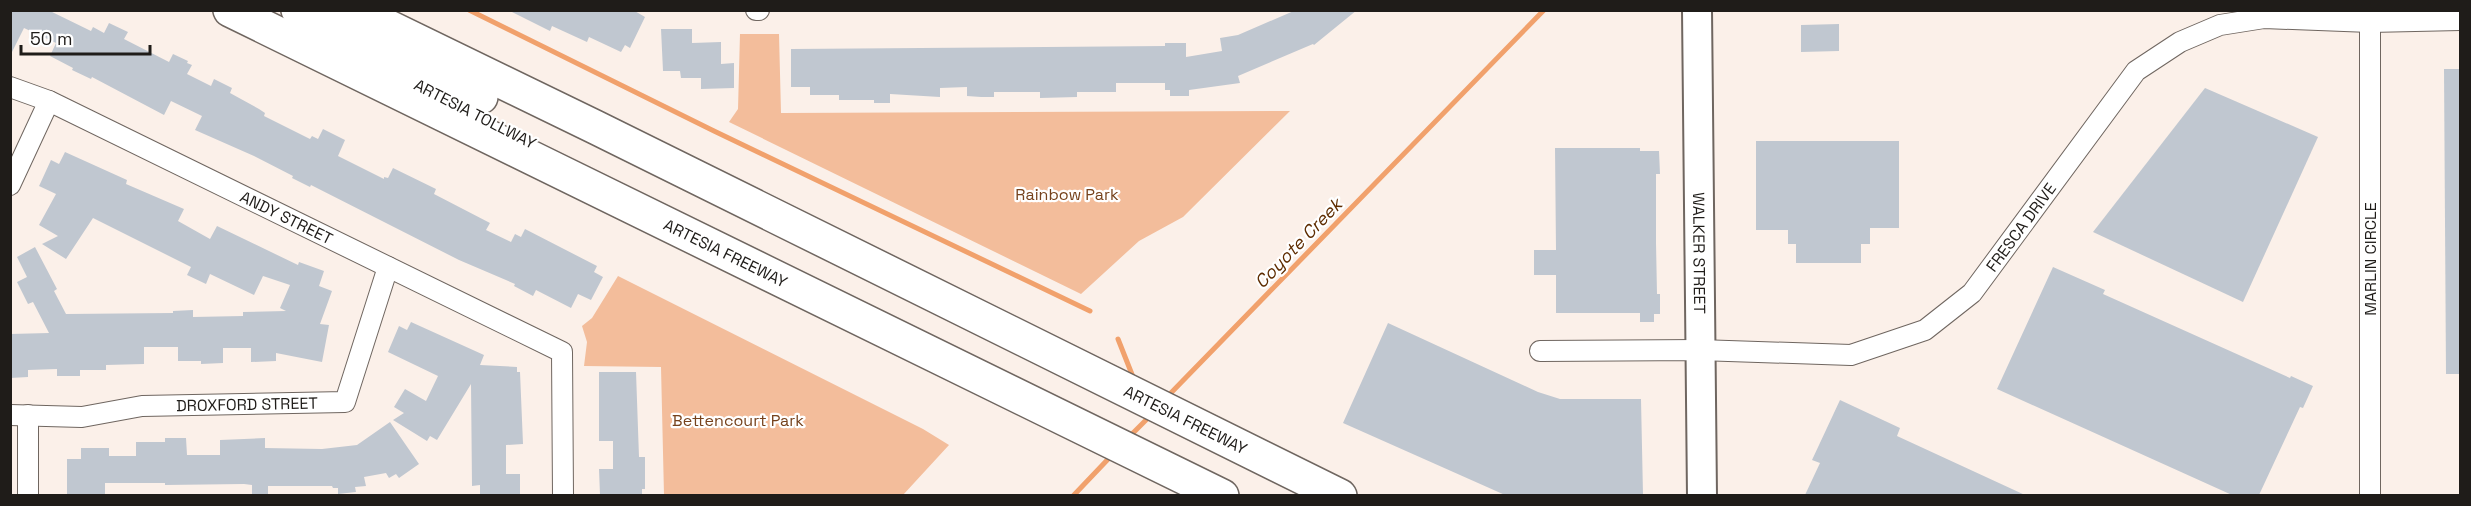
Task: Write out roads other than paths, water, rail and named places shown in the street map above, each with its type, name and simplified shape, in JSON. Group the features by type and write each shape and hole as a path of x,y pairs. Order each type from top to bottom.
{"highway":[{"name":"ARTESIA FREEWAY","path":"230,10 1222,495"},
{"name":"ARTESIA TOLLWAY","path":"266,10 659,204 675,228"},
{"name":"ARTESIA TOLLWAY","path":"298,10 555,133 595,127"},
{"name":"ARTESIA FREEWAY","path":"354,10 1340,495"}],"main road":[{"name":"WALKER STREET","path":"1697,10 1702,495"}],"street":[{"name":"FRESCA DRIVE","path":"1540,351 1699,350 1851,355 1925,330 1972,293 2136,71 2180,42 2220,25 2264,18 2370,22 2460,20"},
{"name":"MARLIN CIRCLE","path":"2370,22 2370,495"},
{"name":"ANDY STREET","path":"10,87 49,101 562,352 563,495"},
{"path":"10,185 49,101"},
{"name":"DROXFORD STREET","path":"19,415 82,417 142,406 345,402 388,267"},
{"path":"19,415 28,495"}],"waterway":[{"path":"469,10 714,131 1090,311"},
{"name":"Coyote Creek","path":"1166,398 1544,10"},
{"path":"1118,339 1135,382"},
{"name":"Coyote Creek","path":"1129,437 1152,414"},
{"name":"Coyote Creek","path":"1073,496 1112,455"}],"park label":[{"name":"Rainbow Park","path":"1067,194"},
{"name":"Bettencourt Park","path":"738,420"}]}
